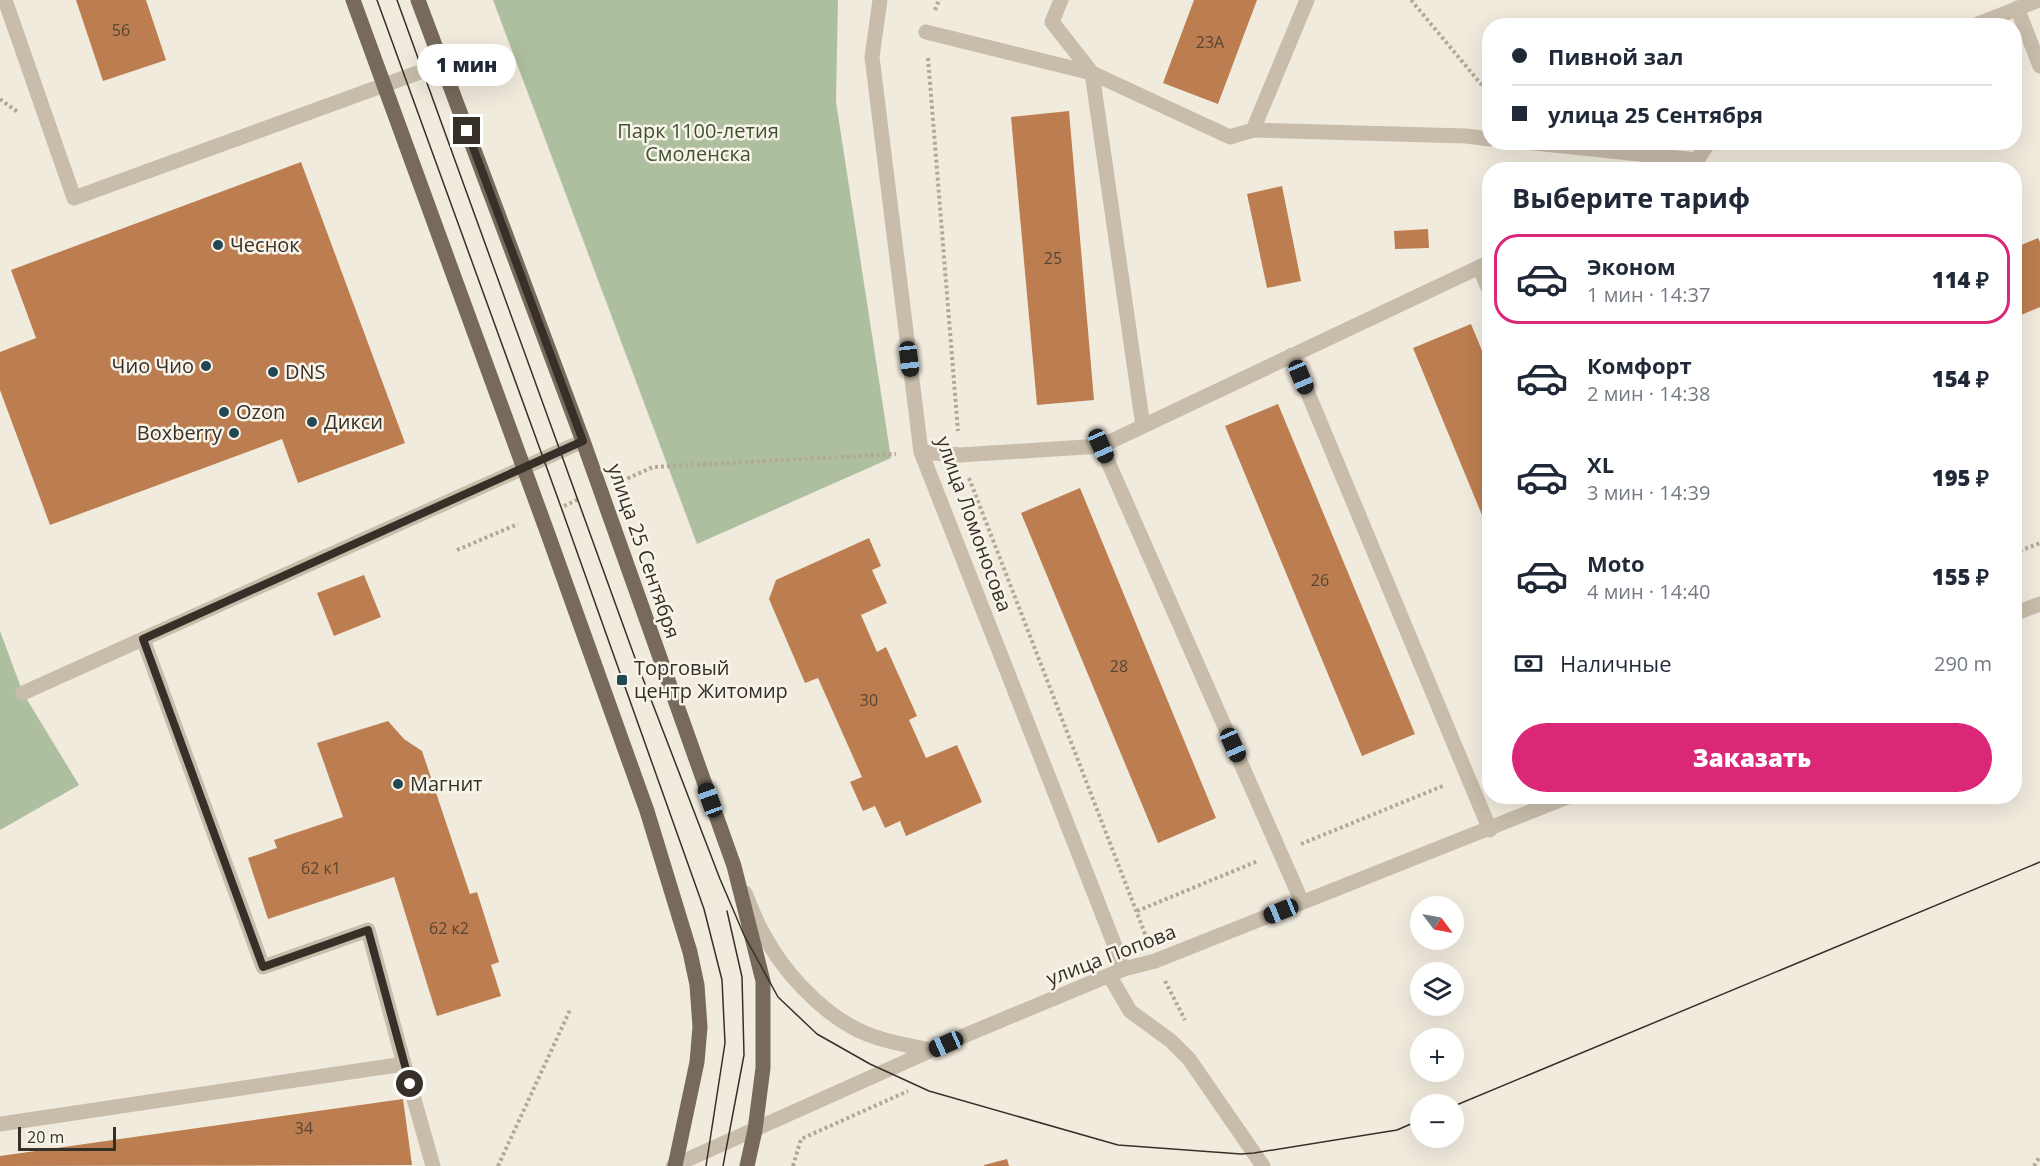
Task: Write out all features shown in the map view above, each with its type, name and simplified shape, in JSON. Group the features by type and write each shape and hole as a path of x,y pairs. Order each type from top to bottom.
{"main road":[{"path":"352,0 647,811 690,952 697,985 700,1027 697,1062 675,1166"},
{"name":"улица 25 Сентября","path":"418,0 583,441 734,866 763,981 763,1068 755,1130 747,1166"}],"street":[{"path":"5,0 74,198 442,64"},
{"name":"улица Ломоносова","path":"880,0 872,57 921,452 1124,969"},
{"path":"1061,0 1052,22 1092,73 1143,426"},
{"path":"1253,130 1307,0"},
{"path":"1994,18 2038,0"},
{"path":"2017,9 2021,18"},
{"path":"2022,21 2040,66"},
{"path":"926,32 1092,73 1230,137 1253,130 1482,138"},
{"path":"1585,150 1676,162"},
{"path":"921,452 960,455 1101,446 1482,265"},
{"path":"1292,355 1490,830"},
{"path":"23,693 583,441"},
{"path":"1101,446 1302,902"},
{"path":"2022,611 2040,604"},
{"path":"143,639 263,967 368,930 433,1166"},
{"name":"улица Попова","path":"675,1166 868,1077 1109,975 1155,961 1551,804"},
{"path":"734,866 764,935 791,976 824,1007 856,1029 892,1041 931,1050"},
{"path":"1109,975 1130,1011 1171,1041 1189,1059 1263,1166"},
{"path":"0,1124 404,1064"}],"path":[{"path":"939,0 926,32 960,455 1155,961 1190,1030"},
{"path":"1411,0 1482,85"},
{"path":"457,550 653,467 921,452"},
{"path":"2022,550 2040,543"},
{"path":"1137,911 1468,776"},
{"path":"498,1166 570,1010"},
{"path":"793,1166 801,1139 908,1091"},
{"path":"2034,1166 2040,1156"}],"green space":[{"name":"Парк 1100-летия Смоленска","path":"493,0 838,0 836,102 891,458 697,544"},
{"path":"0,631 23,693 79,785 0,830"}],"building":[{"path":"76,0 146,0 166,60 103,81"},
{"path":"1194,0 1257,0 1218,104 1163,83"},
{"path":"1069,111 1094,400 1037,405 1011,117"},
{"path":"301,162 405,443 298,483 282,439 50,525 0,390 0,352 36,338 11,270"},
{"path":"1282,186 1301,281 1267,288 1247,194"},
{"path":"1428,229 1429,248 1395,249 1394,231"},
{"path":"2038,238 2040,242 2040,307 2022,315 2022,245"},
{"path":"1471,324 1482,351 1482,515 1413,348"},
{"path":"1278,404 1415,734 1362,756 1225,426"},
{"path":"1080,488 1216,818 1158,843 1021,513"},
{"path":"869,538 881,566 872,570 887,603 861,615 877,652 886,647 917,716 909,720 926,758 957,745 982,802 906,836 900,821 885,828 875,806 863,811 850,782 862,777 818,678 805,683 769,599 776,580"},
{"path":"364,575 381,617 334,636 317,593"},
{"path":"388,721 404,739 422,751 470,894 477,892 499,962 491,965 501,996 437,1016 394,877 268,919 248,858 277,848 274,840 343,817 317,743"},
{"path":"403,1099 412,1165 0,1166 0,1156"},
{"path":"1007,1159 1009,1166 984,1166 984,1165"}],"tram line":[{"path":"377,0 704,909 722,980 725,1043 706,1166"},
{"path":"397,0 635,658 720,879 744,935 778,997 817,1034 870,1064 929,1091 1118,1145 1241,1154 1397,1130 1410,1124"},
{"path":"1464,1102 2040,862"},
{"path":"723,1166 744,1055 742,977 727,911"}],"place":[{"name":"Чеснок","path":"218,245"},
{"name":"Чио Чио","path":"206,366"},
{"name":"DNS","path":"273,372"},
{"name":"Ozon","path":"224,412"},
{"name":"Дикси","path":"312,422"},
{"name":"Boxberry","path":"234,433"},
{"name":"Торговый центр Житомир","path":"622,680"},
{"name":"Магнит","path":"398,784"}],"route":[{"path":"410,1084 368,930 263,967 143,639 583,441 467,131"}]}
